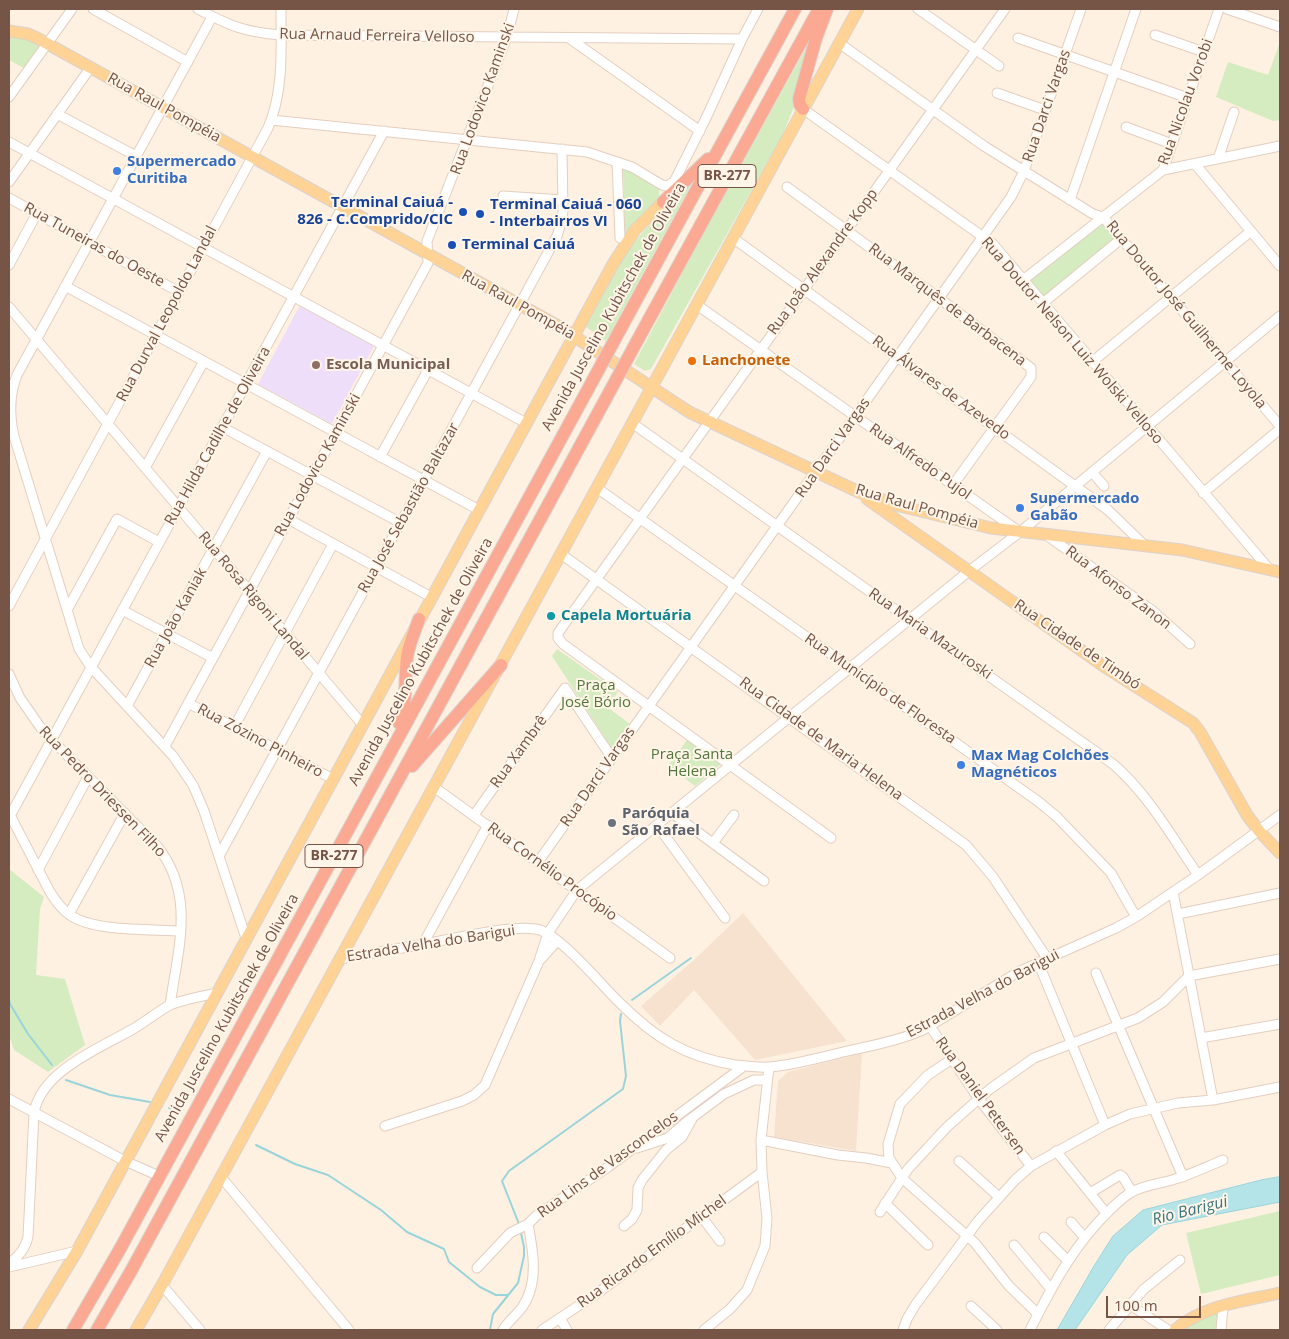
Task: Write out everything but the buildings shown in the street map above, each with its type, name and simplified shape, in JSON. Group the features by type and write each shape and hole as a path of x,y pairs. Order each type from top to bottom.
{"highway":[{"name":"Avenida Juscelino Kubitschek de Oliveira","path":"73,1330 102,1281 795,9"},
{"name":"BR-277","path":"97,1330 136,1262 818,9"},
{"path":"803,109 799,99 826,9"},
{"path":"663,202 698,170 723,142"},
{"path":"386,761 405,706 407,655 419,619"},
{"path":"392,791 501,664"}],"main road":[{"path":"136,1330 858,9"},
{"name":"Rua Raul Pompéia","path":"9,31 28,34 47,43 520,305 574,336 682,408 815,473 894,508 1003,530 1143,544 1190,551 1280,572"},
{"path":"29,1330 77,1251 613,264 628,239 642,222 663,202"},
{"name":"Rua Cidade de Timbó","path":"894,508 908,527 969,571 1102,665 1193,723 1247,815 1280,853"},
{"path":"1175,1330 1190,1319 1223,1306 1280,1293"}],"street":[{"path":"9,97 72,9"},
{"path":"93,9 188,62"},
{"name":"Rua Arnaud Ferreira Velloso","path":"198,9 244,31 281,35 742,40"},
{"name":"Rua Durval Leopoldo Landal","path":"9,606 271,120 278,93 281,9"},
{"name":"Rua Lodovico Kaminski","path":"164,746 428,263 428,241 507,37 514,9"},
{"path":"271,120 587,152 637,170 667,186 674,182 758,9"},
{"path":"918,9 998,66"},
{"name":"Rua João Alexandre Kopp","path":"649,706 563,644 558,638 559,630 1005,9"},
{"name":"Rua Darci Vargas","path":"538,862 1011,197 1024,171 1081,9"},
{"path":"1070,200 1136,9"},
{"name":"Rua Nicolau Vorobi","path":"1023,280 1162,170 1219,9"},
{"path":"1227,9 1280,27"},
{"path":"212,16 36,339 14,383 10,416 14,436 80,649 91,667 181,765 193,785 201,803 246,938"},
{"path":"1155,35 1204,52"},
{"path":"569,38 700,131"},
{"path":"1018,38 1188,98"},
{"name":"Rua Doutor José Guilherme Loyola","path":"839,43 979,143 1093,214 1103,217 1280,427"},
{"path":"9,182 91,67"},
{"path":"997,93 1045,110"},
{"name":"Rua Doutor Nelson Luiz Wolski Velloso","path":"803,109 993,244 1269,570"},
{"path":"1218,159 1234,112"},
{"path":"57,114 136,156"},
{"path":"1126,127 1172,144"},
{"name":"Rua Hilda Cadilhe de Oliveira","path":"10,814 384,131"},
{"path":"9,142 526,423"},
{"path":"1162,170 1280,146"},
{"name":"Rua José Sebastião Baltazar","path":"219,856 557,236 562,220 562,149"},
{"path":"617,162 620,238"},
{"path":"1195,164 1280,266"},
{"name":"Rua Marquês de Barbacena","path":"787,187 1029,365 1032,370 1031,377 994,427"},
{"path":"503,196 563,200"},
{"name":"Rua Tuneiras do Oeste","path":"9,198 179,292"},
{"path":"9,265 37,213"},
{"path":"1092,362 1251,231"},
{"name":"Rua Álvares de Azevedo","path":"733,238 1076,486 1116,516 1143,544"},
{"path":"1043,303 1121,238"},
{"path":"65,286 479,510"},
{"name":"Rua Alfredo Pujol","path":"697,305 1020,532"},
{"name":"Rua Rosa Rigoni Landal","path":"9,307 362,724"},
{"path":"385,1126 462,1101 480,1091 492,1074 539,961 548,934 577,890 996,549 1020,532 1280,316"},
{"path":"145,468 204,361"},
{"path":"380,457 428,370"},
{"name":"Rua Maria Mazuroski","path":"632,423 1123,772 1148,802 1198,875"},
{"path":"222,427 401,523"},
{"path":"953,485 994,427"},
{"path":"1203,493 1280,427"},
{"name":"Rua João Kaniak","path":"128,706 267,451"},
{"path":"1092,472 1104,486"},
{"name":"Rua Município de Floresta","path":"597,488 1048,809 1110,873 1136,917"},
{"path":"67,610 117,519 159,542"},
{"path":"288,519 431,597"},
{"path":"996,549 1003,530"},
{"name":"Rua Afonso Zanon","path":"1045,534 1153,611 1190,644"},
{"path":"234,727 333,544"},
{"path":"1244,563 1246,544"},
{"name":"Rua Cidade de Maria Helena","path":"561,554 966,845 993,877 1047,958"},
{"path":"122,610 213,658"},
{"name":"Rua Pedro Driessen Filho","path":"9,674 27,709 51,740 157,846 172,868 180,891 181,931 170,1005"},
{"name":"Rua Xambrê","path":"474,815 565,688 612,758"},
{"name":"Rua Zózino Pinheiro","path":"188,703 333,779"},
{"path":"649,706 831,838"},
{"path":"38,870 88,777"},
{"name":"Rua Cornélio Procópio","path":"434,787 670,958"},
{"path":"69,914 125,813"},
{"path":"672,813 764,881"},
{"path":"10,814 54,898 69,914 89,924 181,931"},
{"path":"713,843 734,815"},
{"name":"Estrada Velha do Barigui","path":"339,959 481,933 536,929 548,934 557,941 624,1007 664,1040 700,1057 744,1066 769,1067 800,1062 909,1036 930,1026 1006,978 1136,917 1198,875 1280,815"},
{"path":"423,944 488,825"},
{"path":"657,825 725,918"},
{"path":"1173,892 1213,1100"},
{"path":"1178,914 1280,894"},
{"path":"539,961 557,941"},
{"path":"880,1212 922,1152 978,1098 1034,1058 1138,1018 1156,1008 1189,976 1280,959"},
{"path":"1038,962 1105,1124"},
{"path":"1096,973 1183,1177"},
{"path":"9,1265 21,1254 26,1246 28,1237 34,1113 41,1094 61,1072 149,1020 170,1005 216,993"},
{"path":"1201,1038 1280,1024"},
{"name":"Rua Daniel Petersen","path":"930,1026 978,1098 1031,1166"},
{"path":"952,1060 928,1075 900,1104 888,1144 888,1154 902,1178 982,1250 1009,1286 1038,1314"},
{"name":"Rua Lins de Vasconcelos","path":"477,1268 510,1233 528,1224 536,1216 632,1149 744,1066"},
{"path":"704,1330 740,1300 747,1290 765,1246 767,1232 762,1172 762,1140 769,1067"},
{"path":"632,1149 665,1140 724,1094 754,1080 767,1080"},
{"path":"903,1330 916,1304 967,1236 999,1197 1031,1166 1105,1124 1122,1117 1153,1108 1186,1102 1213,1100 1280,1087"},
{"path":"9,1100 125,1161 159,1176"},
{"path":"624,1226 632,1219 637,1210 638,1188 642,1180 666,1150 682,1137 693,1117"},
{"path":"762,1140 838,1155 892,1163"},
{"path":"1056,1151 1106,1213"},
{"path":"1030,1330 1068,1261 1084,1237 1106,1213 1132,1192 1183,1177 1222,1160"},
{"path":"959,1161 999,1197"},
{"name":"Rua Ricardo Emílio Michel","path":"542,1330 599,1292 762,1172"},
{"path":"1090,1193 1120,1175 1124,1177 1132,1192"},
{"path":"221,1177 348,1330"},
{"path":"886,1203 928,1245"},
{"path":"702,1216 720,1241"},
{"path":"1071,1222 1084,1237"},
{"path":"502,1330 524,1306 531,1285 533,1257 528,1224"},
{"path":"1044,1237 1068,1261"},
{"path":"1014,1245 1052,1289"},
{"path":"9,1265 77,1251"},
{"path":"1109,1330 1129,1304 1151,1282 1180,1260"},
{"path":"162,1285 200,1330"},
{"path":"1129,1304 1168,1330"},
{"path":"970,1306 996,1330"},
{"path":"1221,1330 1223,1306"},
{"path":"560,1318 567,1330"}],"shaded area":[{"name":"Escola Municipal","path":"300,305 374,346 332,424 258,384"},
{"path":"743,913 847,1041 755,1060 694,990 660,1026 641,1006 695,959"},
{"path":"862,1053 856,1151 774,1137 778,1081 788,1072"}],"green space":[{"path":"9,36 30,40 40,45 24,68 9,60"},
{"path":"812,37 796,102 782,136 651,369 645,371 634,364 704,232"},
{"path":"1280,42 1280,120 1273,121 1216,97 1228,62 1268,75"},
{"path":"623,167 658,187 659,193 654,207 625,236"},
{"path":"692,183 606,341 586,327 610,281 638,238"},
{"path":"1101,221 1116,239 1045,299 1029,280"},
{"name":"Praça José Bório","path":"557,649 618,692 607,707 630,724 612,749 552,656"},
{"name":"Praça Santa Helena","path":"687,740 721,764 695,786 668,766"},
{"path":"9,869 44,897 40,909 36,975 65,979 85,1045 48,1072 14,1050 9,1035"},
{"path":"1280,1211 1280,1275 1201,1294 1186,1233"},
{"path":"1218,1312 1217,1330 1181,1330 1193,1322"}],"water":[{"name":"Rio Barigui","path":"1280,1177 1280,1202 1162,1225 1127,1255 1075,1330 1057,1330 1113,1236 1143,1210 1261,1180"}],"waterway":[{"path":"632,1000 691,958"},
{"path":"9,999 10,1004 28,1034 52,1065"},
{"path":"519,1224 502,1181 509,1171 623,1089 626,1076 620,1021 621,1014"},
{"path":"66,1080 110,1095 150,1102"},
{"path":"169,1108 181,1112"},
{"path":"256,1145 295,1164 328,1175 381,1210 407,1232 444,1249 449,1262 480,1287 496,1295 508,1295"},
{"path":"490,1330 493,1314 518,1283 524,1256 521,1233"}],"place":[{"name":"Supermercado Curitiba","path":"117,171"},
{"name":"Terminal Caiuá - 826 - C.Comprido/CIC","path":"463,212"},
{"name":"Terminal Caiuá - 060 - Interbairros VI","path":"480,214"},
{"name":"Terminal Caiuá","path":"452,245"},
{"name":"Lanchonete","path":"692,361"},
{"name":"Escola Municipal","path":"316,365"},
{"name":"Supermercado Gabão","path":"1020,508"},
{"name":"Capela Mortuária","path":"551,616"},
{"name":"Max Mag Colchões Magnéticos","path":"961,765"},
{"name":"Paróquia São Rafael","path":"612,823"}]}
